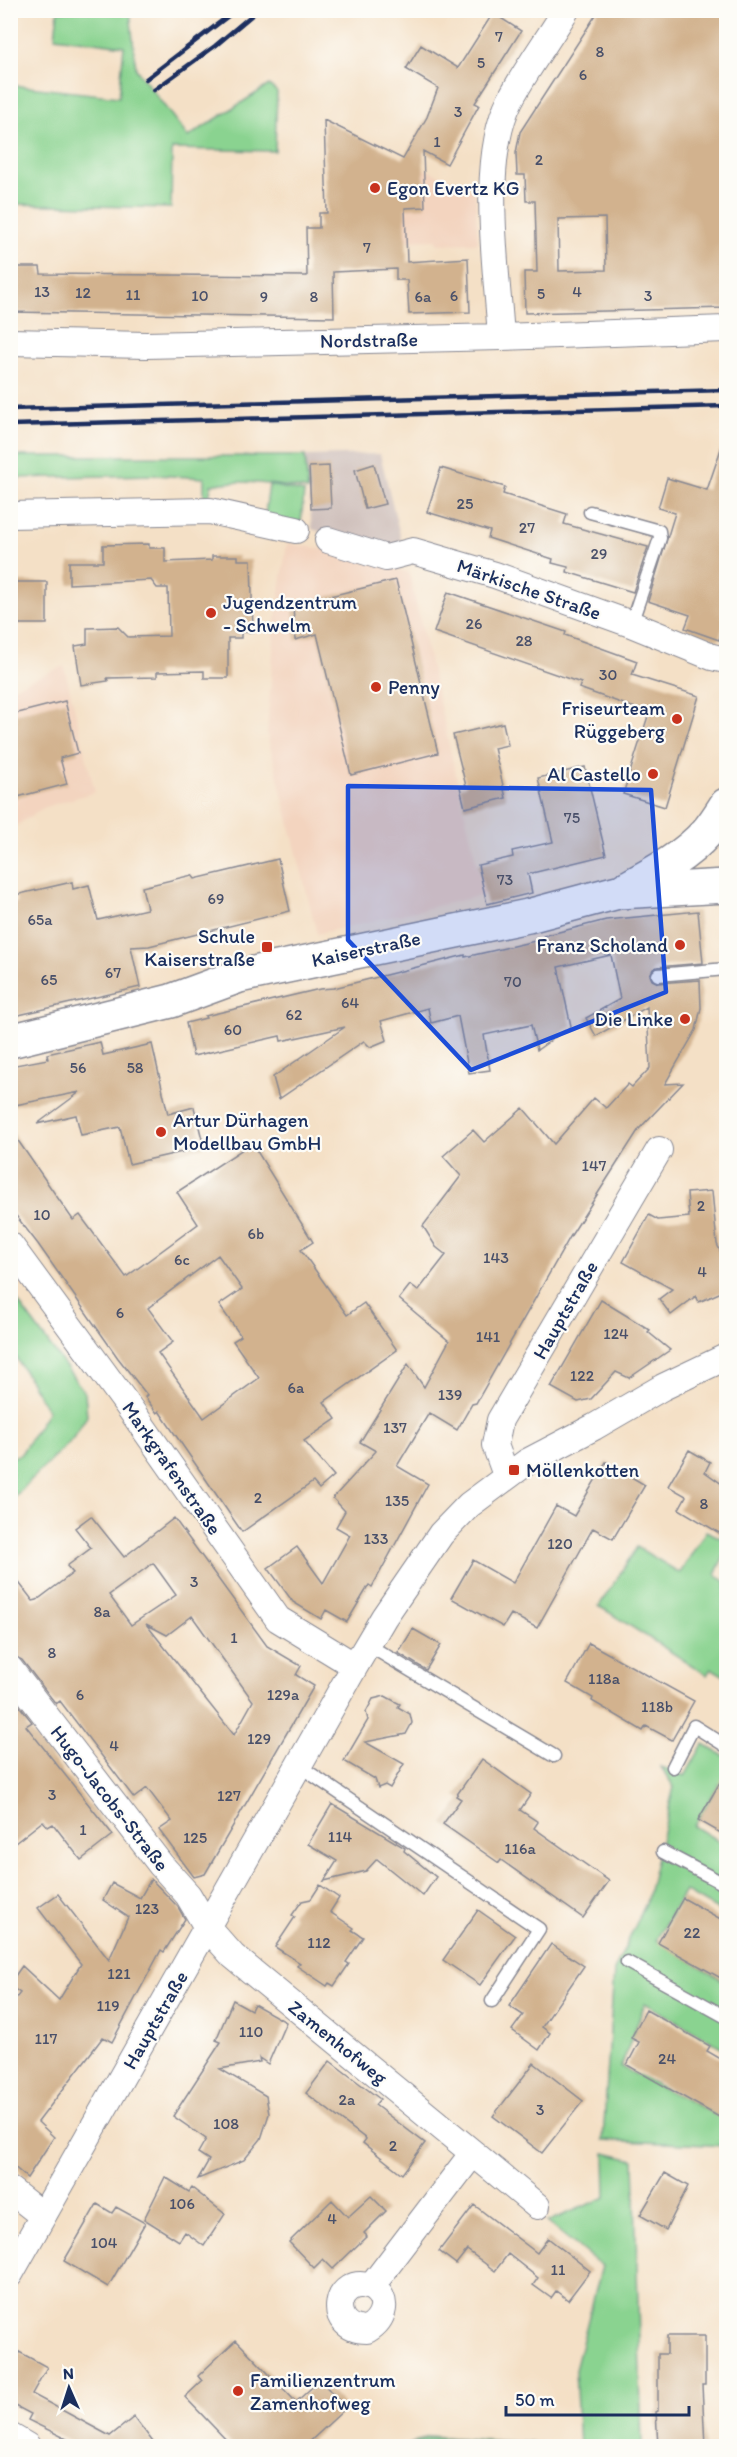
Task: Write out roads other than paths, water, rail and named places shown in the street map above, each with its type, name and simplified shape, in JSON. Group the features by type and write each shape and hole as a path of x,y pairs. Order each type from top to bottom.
{"main road":[{"path":"618,892 654,873 686,851 706,833 726,805"},
{"name":"Kaiserstraße","path":"10,1041 171,1001 239,976 528,916 618,892 726,886"}],"street":[{"path":"501,337 492,192 496,143 509,101 566,10"},
{"name":"Nordstraße","path":"10,342 146,345 726,329"},
{"path":"10,515 210,512 296,530"},
{"name":"Märkische Straße","path":"328,540 386,558 413,551 495,575 631,624 712,657 726,660"},
{"name":"Hauptstraße","path":"506,1475 495,1445 500,1420 659,1150"},
{"name":"Markgrafenstraße","path":"10,1245 126,1403 278,1620 361,1655"},
{"name":"Hauptstraße","path":"10,2274 361,1655 441,1534 469,1505 527,1461 594,1427 663,1387 726,1357"},
{"name":"Hugo-Jacobs-Straße","path":"10,1669 161,1865 188,1895 207,1927"},
{"name":"Zamenhofweg","path":"207,1927 233,1956 537,2206"},
{"path":"371,2287 473,2153"},
{"path":"10,2190 43,2216"},
{"path":"10,2436 27,2446"}],"lane":[{"path":"590,512 659,531 660,538 631,624"},
{"path":"658,975 726,969"},
{"path":"361,1655 554,1756"},
{"path":"673,1767 694,1726 726,1746"},
{"path":"298,1765 539,1929 492,2001"},
{"path":"663,1852 726,1885"},
{"path":"627,1962 726,2017"}],"railway":[{"path":"146,79 236,10"},
{"path":"154,90 215,46 258,10"},
{"path":"10,409 726,390"},
{"path":"10,425 726,406"}],"place":[{"name":"Egon Evertz KG","path":"375,188"},
{"name":"Jugendzentrum - Schwelm","path":"211,613"},
{"name":"Penny","path":"376,687"},
{"name":"Friseurteam Rüggeberg","path":"677,719"},
{"name":"Al Castello","path":"653,774"},
{"name":"Franz Scholand","path":"680,945"},
{"name":"Schule Kaiserstraße","path":"267,947"},
{"name":"Die Linke","path":"685,1019"},
{"name":"Artur Dürhagen Modellbau GmbH","path":"161,1132"},
{"name":"Möllenkotten","path":"514,1470"},
{"name":"Familienzentrum Zamenhofweg","path":"238,2391"}]}
